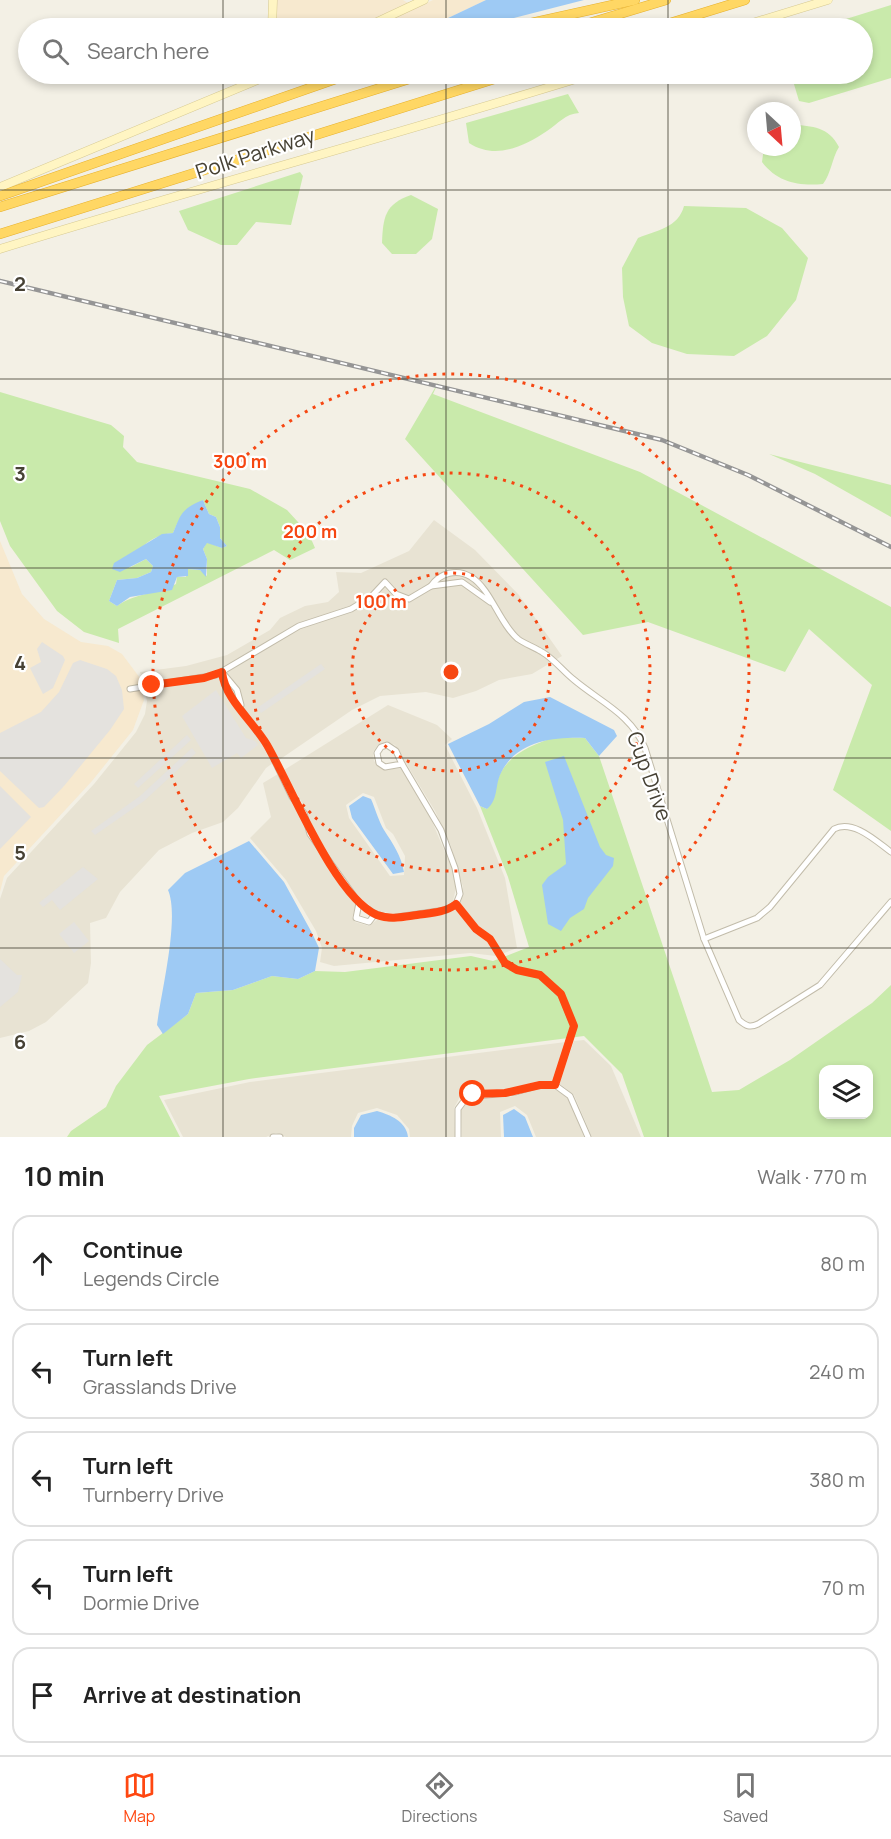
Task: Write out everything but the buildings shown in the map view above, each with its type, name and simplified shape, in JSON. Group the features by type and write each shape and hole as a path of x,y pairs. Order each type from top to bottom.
{"highway":[{"path":"553,18 635,0"},
{"path":"606,18 666,0"},
{"path":"686,18 744,0"},
{"path":"0,196 321,84"},
{"name":"Polk Parkway","path":"0,207 393,84"},
{"name":"Polk Parkway","path":"0,234 478,84"}],"main road":[{"path":"272,18 273,0"},
{"path":"385,18 424,0"},
{"path":"769,18 828,0"},
{"path":"0,188 247,84"},
{"path":"0,249 560,84"}],"street":[{"path":"457,582 458,573"},
{"path":"431,586 436,578 443,574 458,573 470,576 480,584 490,602"},
{"path":"130,689 204,678 222,672 299,626 351,609 371,597 385,582 396,594 409,599 431,586 457,582 474,588 490,602"},
{"name":"Cup Drive","path":"490,602 519,639 552,659 572,679 624,716 636,730 645,748 704,939 739,1020 752,1027 820,985 891,902"},
{"path":"222,672 229,693 267,746 303,813 310,834 359,903 375,914 397,918 445,910 456,904 460,888 448,848 432,813 391,746 384,746 378,750 377,760 382,766 402,764"},
{"path":"704,939 757,918 770,907 834,829 840,826 846,825 856,830 891,852"},
{"path":"359,903 356,918 369,922 375,914"},
{"path":"456,904 476,929 490,939 505,963 517,970 540,975 561,994 574,1026 555,1085"},
{"path":"458,1137 458,1108 467,1096 516,1092 540,1085 555,1085 570,1096 588,1137"},
{"path":"273,1137 280,1137"}],"shaded area":[{"path":"276,0 403,0 408,3 376,18 275,18"},
{"path":"433,0 486,0 448,18 394,18"},
{"path":"434,520 475,550 519,595 562,656 532,674 499,680 476,691 453,698 426,692 380,696 352,710 279,760 276,754 270,757 273,763 266,768 238,808 223,822 192,833 159,850 120,892 106,918 90,923 91,963 88,983 46,1022 29,1031 0,1038 0,899 7,878 94,784 136,732 145,714 147,701 140,672 186,666 227,655 270,630 280,618 305,606 328,602 339,592 336,572 361,573 409,551"},
{"path":"0,541 22,594 44,619 81,642 108,646 122,654 140,678 144,700 133,730 92,781 4,876 0,892"},
{"path":"42,642 63,656 65,660 53,688 43,694 30,668 41,662 37,649"},
{"path":"80,660 107,669 116,676 122,690 124,709 110,730 64,786 44,807 39,808 0,771 0,733 41,712 59,692 73,663"},
{"path":"321,664 325,669 261,713 257,708"},
{"path":"216,690 246,738 255,741 258,745 241,758 237,753 212,768 182,716"},
{"path":"388,705 437,725 452,739 445,745 477,808 505,878 517,948 502,954 493,937 478,926 460,903 463,887 451,846 435,811 395,745 387,742 378,745 373,752 374,761 384,770 401,768 429,814 452,869 456,888 453,901 444,907 396,914 376,911 358,896 313,832 307,812 284,770","holes":["363,793 374,797 386,828 393,834 405,856 404,875 390,876 349,818 346,805"]},
{"path":"187,735 191,740 138,788 134,784"},
{"path":"192,748 196,753 144,801 95,835 91,831 140,796"},
{"path":"278,774 300,815 308,836 356,904 352,918 355,922 369,926 378,919 398,922 446,914 456,909 473,932 488,942 496,956 470,953 334,966 320,962 322,948 316,931 286,880 250,838 271,817 263,783"},
{"path":"0,786 31,817 0,849"},
{"path":"83,867 98,879 60,910 52,900 43,907 39,903"},
{"path":"74,922 89,941 74,953 59,934"},
{"path":"0,959 17,975 22,975 18,992 0,1007"},
{"path":"584,1040 611,1066 641,1137 592,1137 574,1095 559,1083 574,1041"},
{"path":"566,1042 552,1081 538,1081 515,1088 472,1091 460,1097 454,1108 455,1137 410,1137 409,1129 397,1115 377,1108 358,1113 352,1126 351,1137 286,1137 276,1133 266,1137 183,1137 164,1100 250,1082"},
{"path":"540,1088 554,1089 568,1098 584,1137 536,1137 527,1115 515,1106 500,1112 501,1137 462,1137 461,1110 469,1100 516,1096"}],"green space":[{"path":"891,5 891,78 873,83 873,18 849,18"},
{"path":"794,84 871,84 809,103 799,101"},
{"path":"568,94 579,113 566,117 528,142 499,151 489,151 469,143 466,123"},
{"path":"801,125 825,131 839,147 823,184 789,182 775,175 762,162 763,156 801,156"},
{"path":"300,172 303,176 291,225 256,222 237,245 221,245 188,230 179,211"},
{"path":"411,195 438,209 432,239 416,254 392,254 382,243 385,219 391,207"},
{"path":"684,206 746,208 782,228 808,258 796,300 767,336 734,356 687,354 652,343 629,326 623,297 622,268 638,238 672,224"},
{"path":"439,381 433,394 640,472 891,607 891,831 833,790 872,685 809,629 785,672 648,622 583,635 405,439"},
{"path":"0,392 111,425 124,436 123,447 137,462 250,489 287,510 309,534 315,548 290,560 274,550 118,629 119,643 84,632 57,611 10,546 0,521","holes":["203,500 209,514 216,517 220,527 220,538 227,546 222,548 207,542 203,549 207,559 207,576 200,570 188,569 186,577 177,577 176,584 131,598 117,606 109,601 117,580 137,578 151,572 153,566 146,559 129,568 145,544 165,534 173,533 177,524"]},
{"path":"769,454 891,485 891,517 815,474"},
{"path":"554,737 585,738 599,756 712,1092 739,1090 790,1060 872,1003 891,985 891,1137 644,1137 622,1074 584,1036 249,1079 159,1096 180,1137 67,1137 71,1131 106,1107 116,1086 147,1045 188,1014 196,993 233,990 272,976 298,979 315,971 345,972 471,956 493,961 529,947 508,877 480,806 487,809 500,774 510,760"}],"water":[{"path":"486,0 584,0 514,18 448,18"},
{"path":"203,500 209,514 216,517 220,527 220,538 227,546 222,548 207,543 203,549 207,559 206,577 200,570 188,569 188,576 177,577 172,590 130,597 117,606 109,601 117,580 137,578 151,572 153,566 146,559 120,572 112,569 114,563 162,534 173,533 183,513 190,506"},
{"path":"550,697 614,730 617,736 599,756 585,738 548,740 525,748 515,755 500,775 491,805 487,809 480,806 448,744 489,724 524,702"},
{"path":"564,756 600,847 606,855 614,858 613,866 588,898 584,909 570,918 561,931 548,924 542,885 548,877 566,864 563,820 545,762"},
{"path":"363,796 371,799 382,827 399,855 404,872 393,874 352,818 349,806"},
{"path":"249,841 284,882 312,933 319,948 315,971 298,979 272,976 233,990 196,993 188,1014 163,1034 157,1025 171,936 171,902 168,890 185,873"},
{"path":"514,1109 525,1117 533,1137 504,1137 503,1115"},
{"path":"377,1111 401,1123 408,1137 354,1137 354,1128 361,1115"}],"railway":[{"path":"0,281 662,440 748,475 891,547"}],"route":[{"path":"152,685 204,678 222,672 223,681 229,693 253,723 267,746 303,813 310,834 359,903 375,914 390,918 445,910 456,904 466,913 471,924 490,939 505,963 517,970 540,975 556,987 571,1015 574,1026 555,1085 540,1085 516,1092 473,1094"}]}
